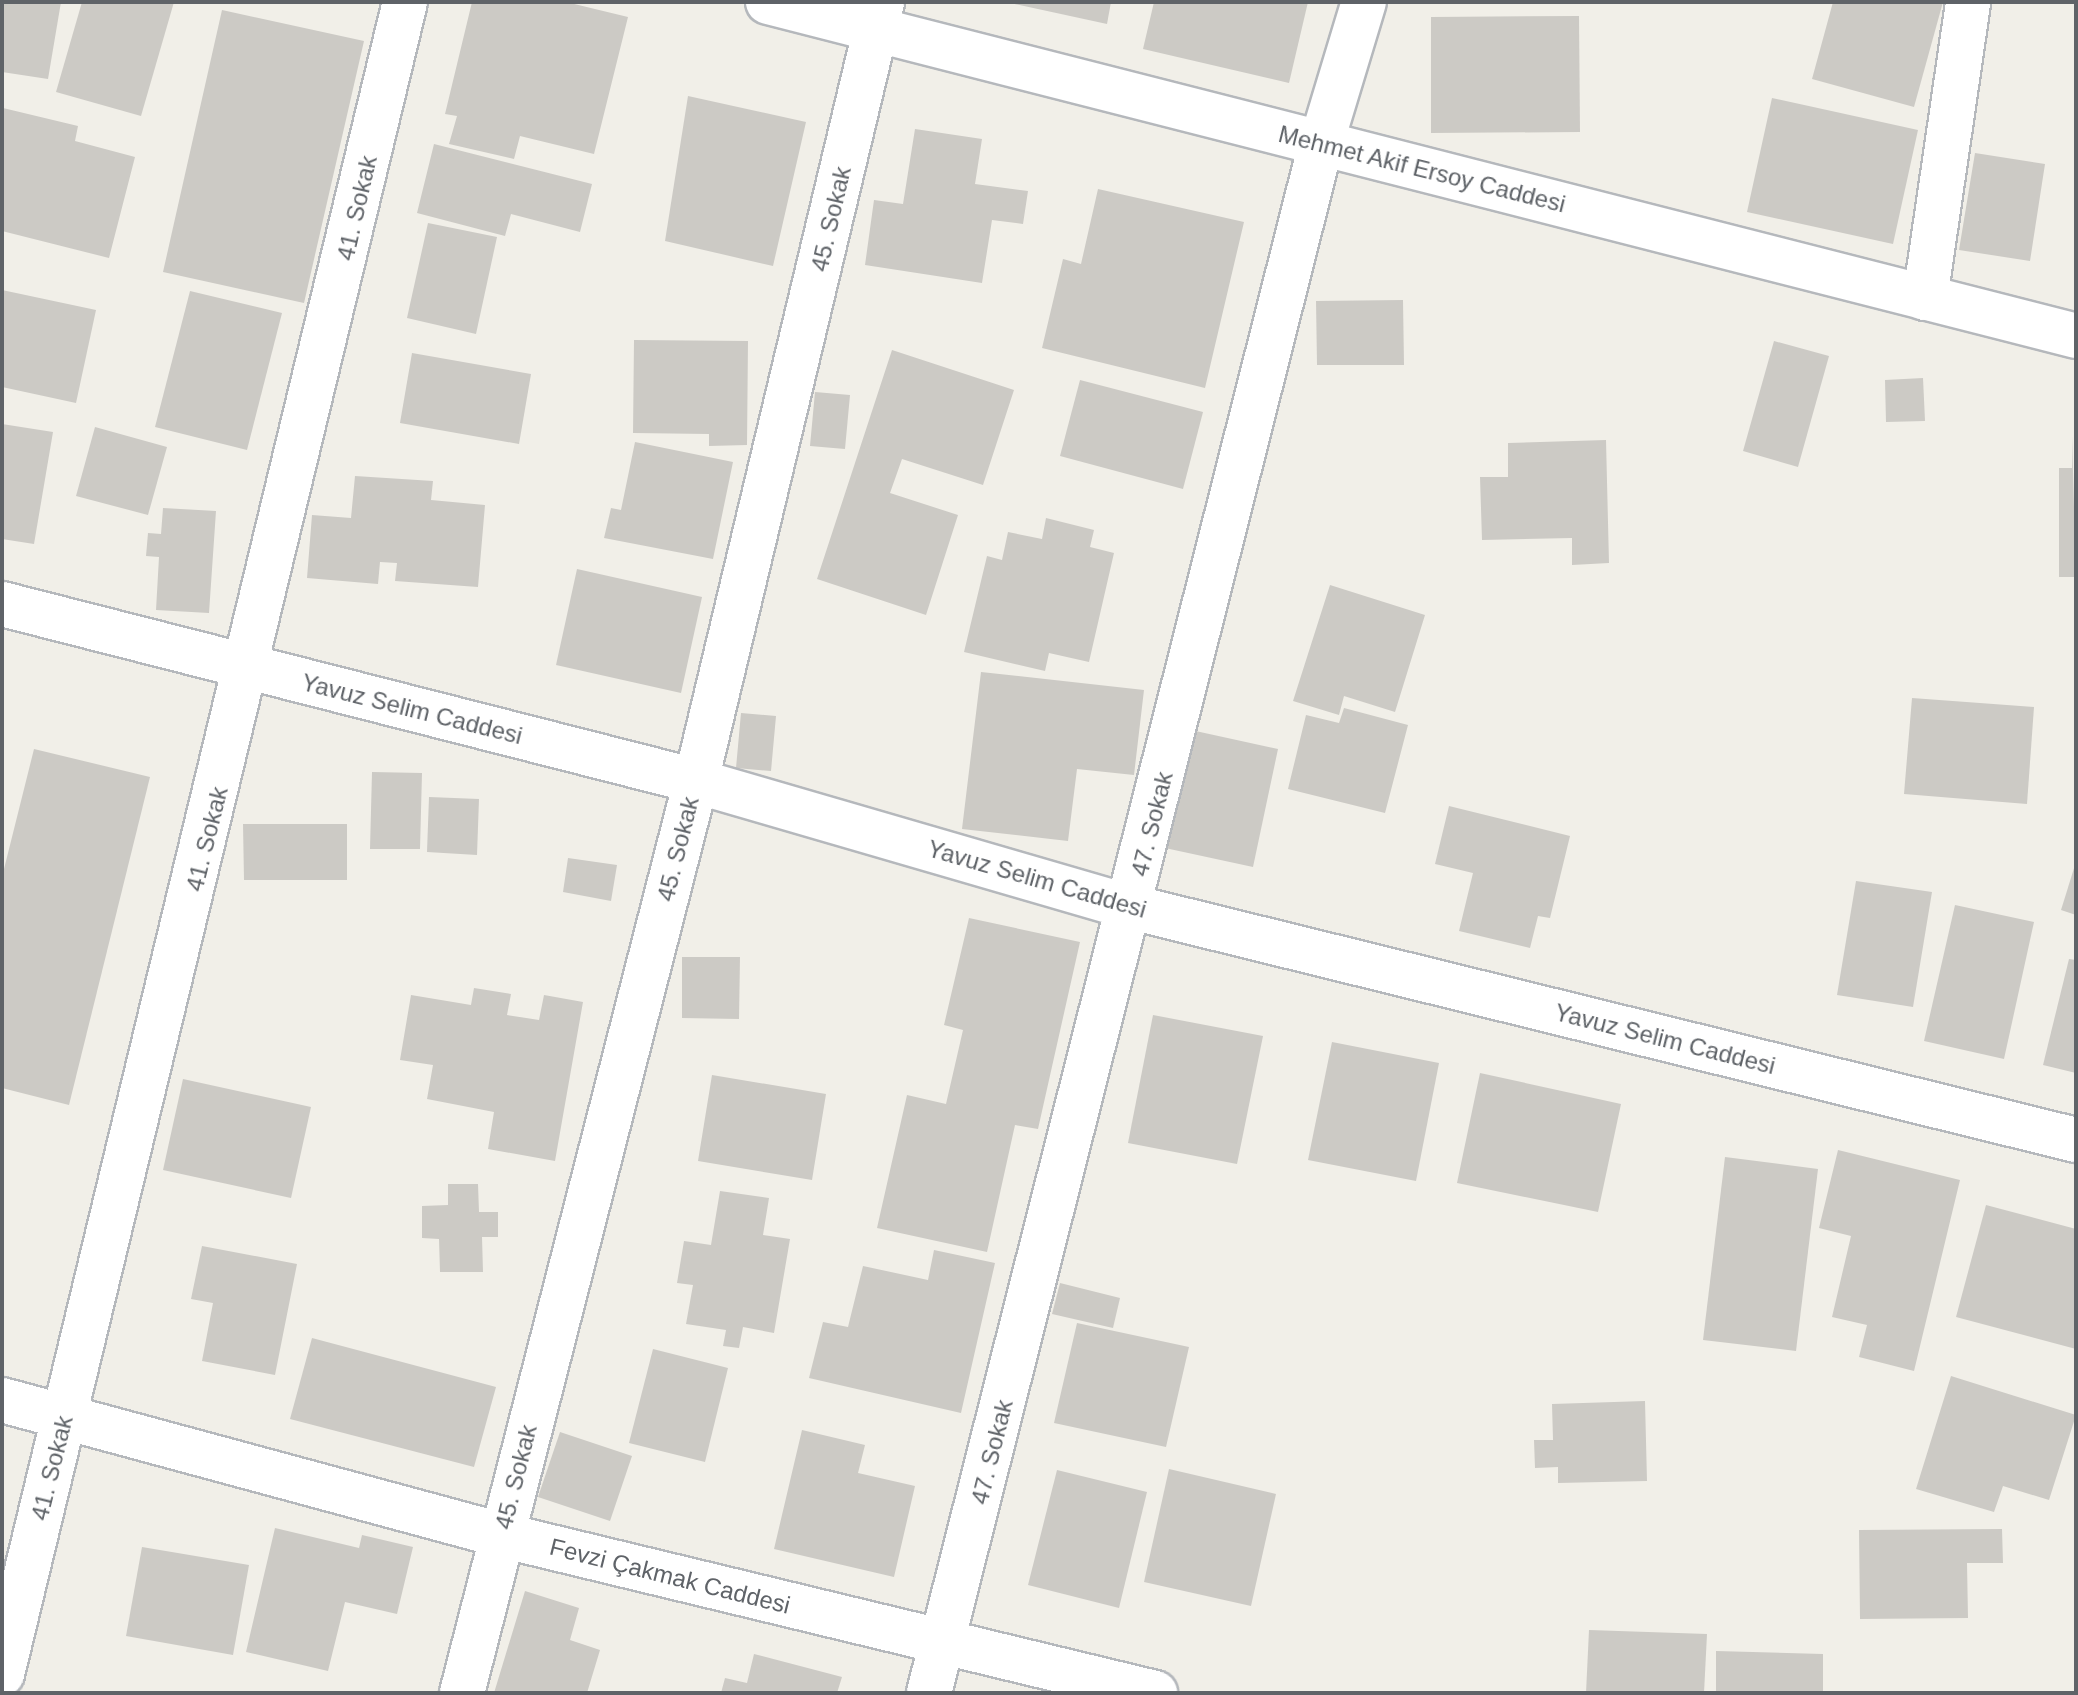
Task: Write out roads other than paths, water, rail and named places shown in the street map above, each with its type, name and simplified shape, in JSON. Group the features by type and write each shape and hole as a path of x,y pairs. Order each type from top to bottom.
{"street":[{"name":"41. Sokak","path":"2,1674 249,667 405,2"},
{"name":"Mehmet Akif Ersoy Caddesi","path":"768,2 879,16 1321,144 2076,336"},
{"name":"47. Sokak","path":"929,1693 1131,907 1321,144 1364,2"},
{"path":"1925,298 1968,2"},
{"name":"45. Sokak","path":"462,1693 696,781 879,16"},
{"name":"Yavuz Selim Caddesi","path":"2,604 696,781 1131,907 2076,1140"},
{"name":"Fevzi Çakmak Caddesi","path":"2,1400 501,1535 1155,1693"}]}
